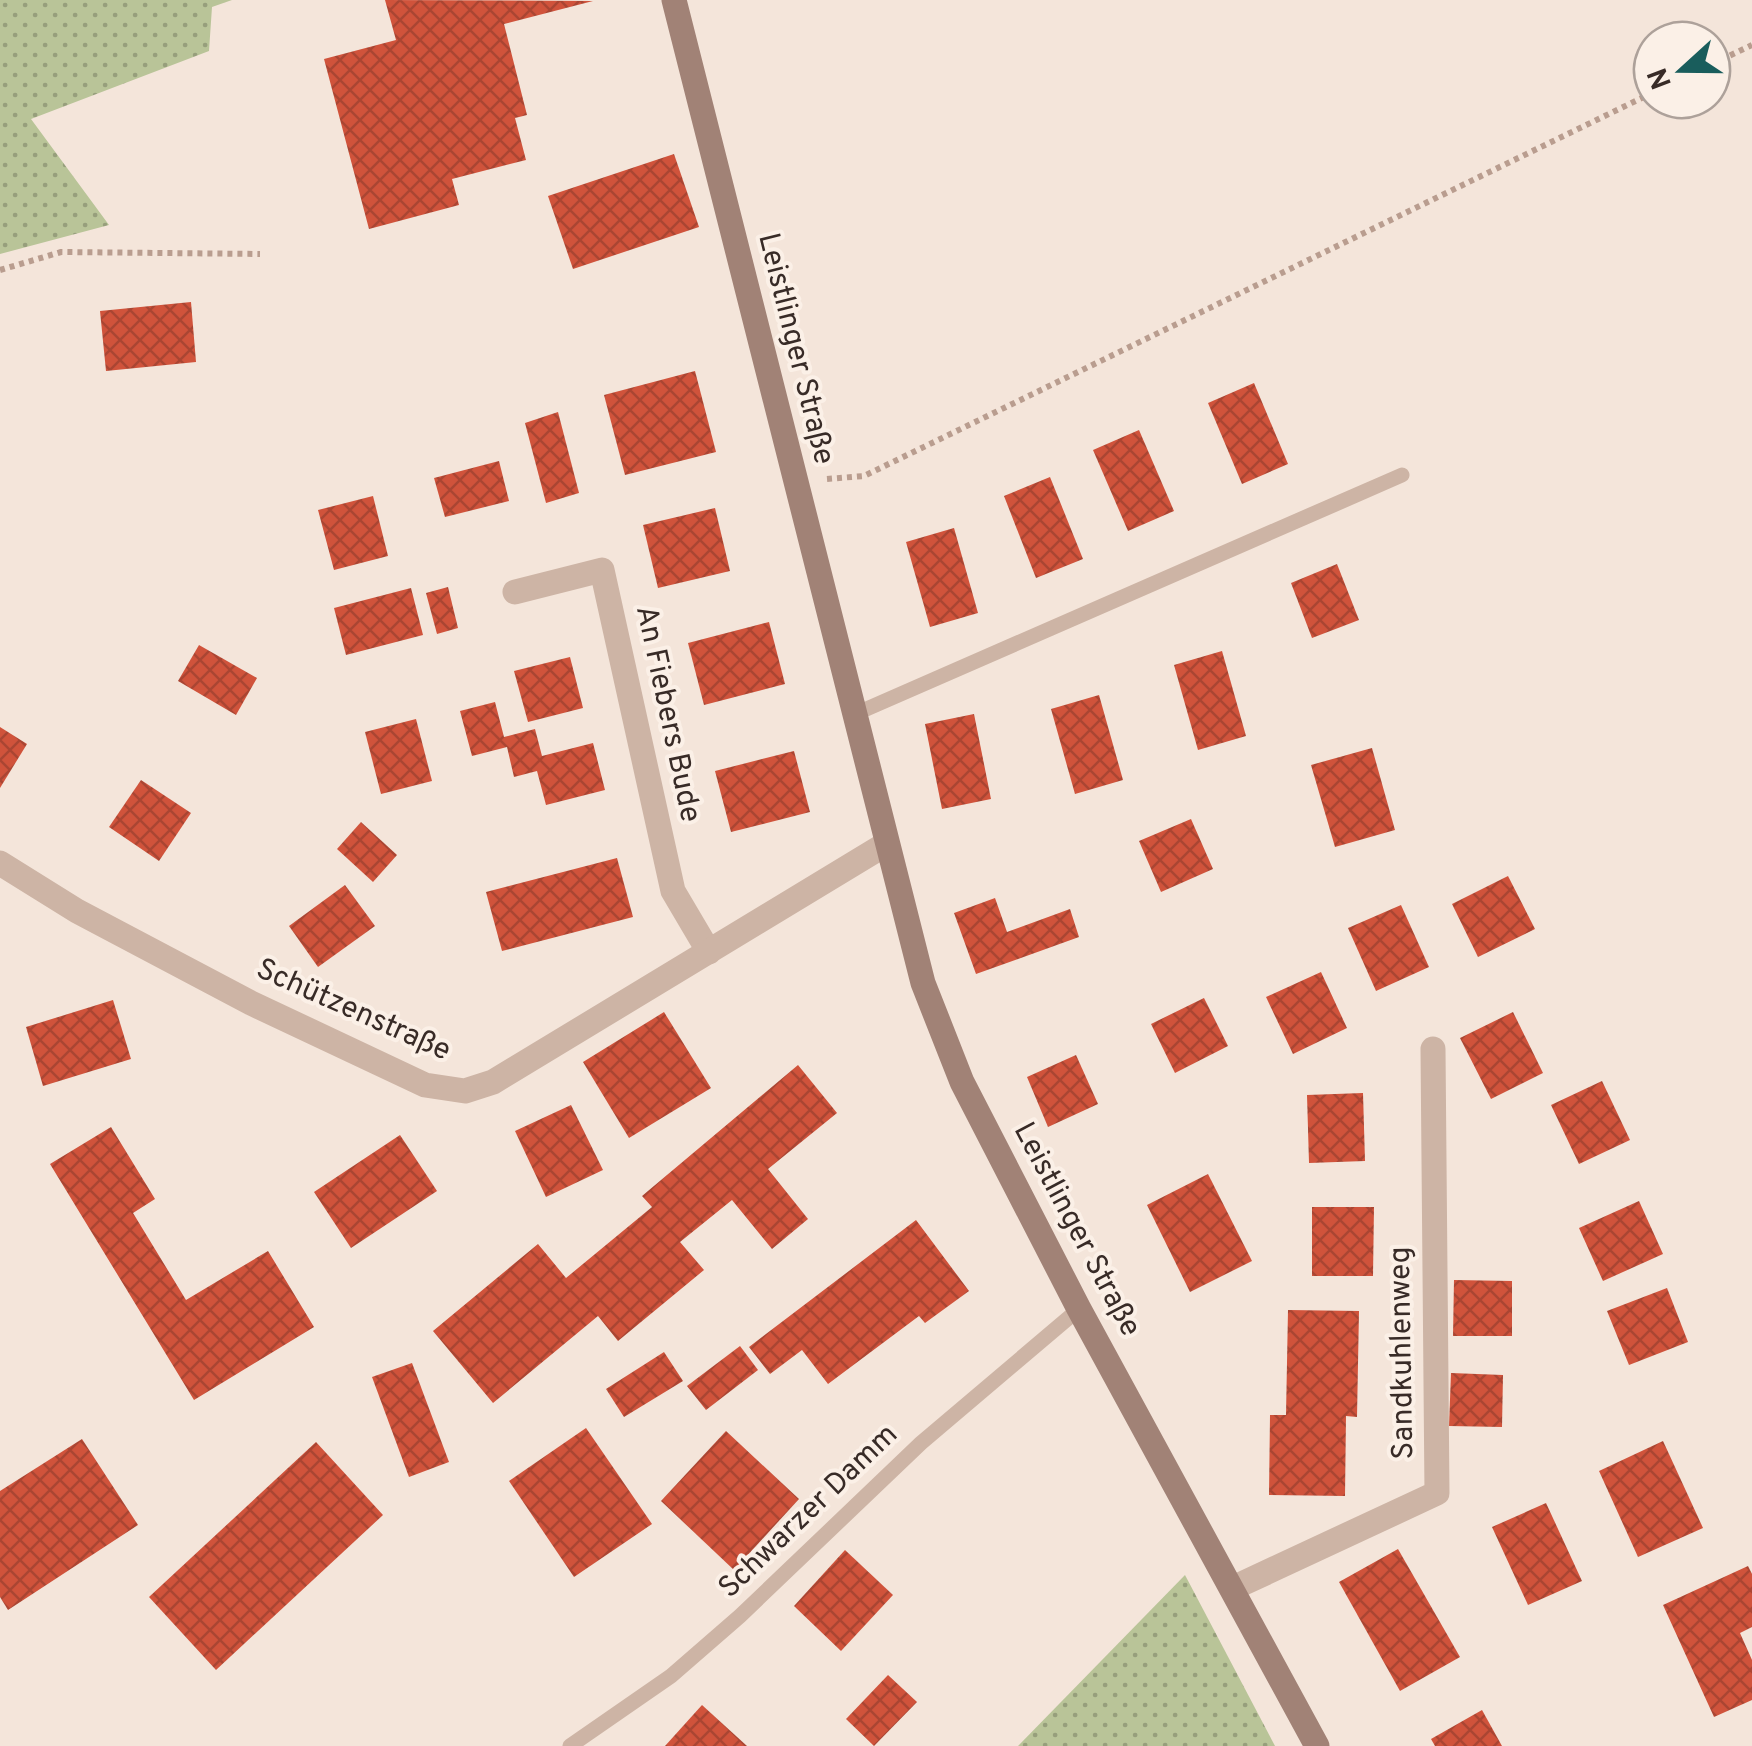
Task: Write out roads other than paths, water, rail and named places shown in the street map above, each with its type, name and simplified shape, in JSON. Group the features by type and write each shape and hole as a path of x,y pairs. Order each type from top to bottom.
{"street":[{"name":"Leistlinger Straße","path":"674,0 923,983 962,1082 1079,1309 1317,1746"},
{"name":"An Fiebers Bude","path":"515,592 602,570 673,891 709,952"},
{"name":"Schützenstraße","path":"0,863 77,911 250,1004 425,1085 466,1091 493,1082 886,844"},
{"name":"Sandkuhlenweg","path":"1234,1588 1437,1493 1433,1049"}],"lane":[{"path":"855,714 1402,475"},
{"name":"Schwarzer Damm","path":"570,1746 671,1676 921,1443 1079,1309"}]}
